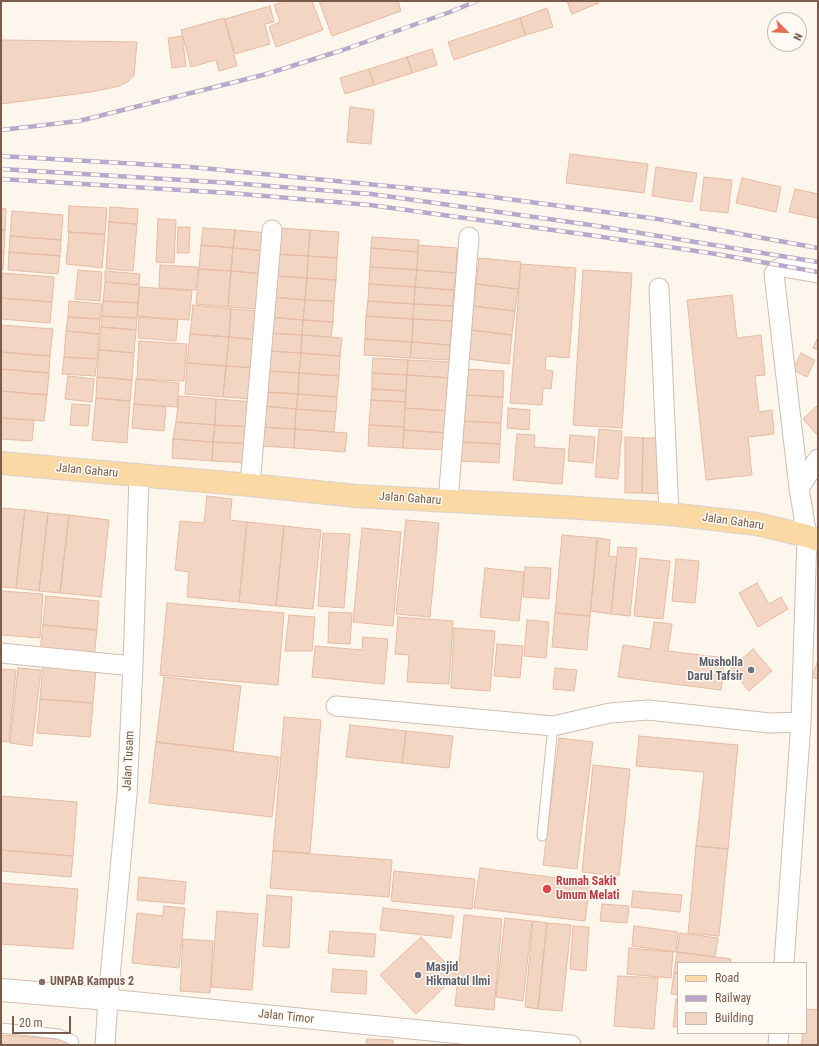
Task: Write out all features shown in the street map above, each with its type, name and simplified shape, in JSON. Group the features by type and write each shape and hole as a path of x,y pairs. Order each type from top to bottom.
{"main road":[{"name":"Jalan Gaharu","path":"1,464 250,485 356,496 670,514 757,524 813,538"}],"street":[{"path":"250,485 272,230"},
{"path":"448,502 469,237"},
{"path":"784,962 813,538 799,488 774,274 782,267 818,273"},
{"path":"659,288 670,514"},
{"path":"799,488 818,459"},
{"name":"Jalan Tusam","path":"105,1045 127,795 139,476"},
{"path":"1,652 133,666"},
{"path":"336,706 553,726 610,713 648,710 770,723 801,722"},
{"name":"Jalan Timor","path":"1,990 108,999 571,1045"},
{"path":"778,1045 779,1034"}],"lane":[{"path":"542,836 553,726"},
{"path":"1,1028 59,1034 73,1040 74,1045"}],"building":[{"path":"284,1 312,1 323,30 276,47 269,27 280,22 274,5"},
{"path":"319,1 398,1 401,11 332,36"},
{"path":"567,1 598,1 599,3 572,14"},
{"path":"270,6 274,22 265,24 270,44 235,54 225,19"},
{"path":"547,8 553,27 526,35 520,18"},
{"path":"224,18 237,66 219,71 216,60 191,67 181,30"},
{"path":"520,18 526,35 454,60 448,42"},
{"path":"182,36 186,66 172,68 168,38"},
{"path":"1,40 137,42 134,75 129,81 120,86 91,92 1,104"},
{"path":"432,49 437,65 412,73 407,57"},
{"path":"407,57 412,73 374,85 369,69"},
{"path":"369,69 374,85 345,94 340,78"},
{"path":"350,107 374,110 371,144 347,142"},
{"path":"570,154 648,164 644,193 566,183"},
{"path":"656,167 697,173 692,202 652,196"},
{"path":"704,177 732,180 728,213 700,210"},
{"path":"742,178 781,187 776,212 736,203"},
{"path":"795,189 818,194 817,218 789,212"},
{"path":"69,206 107,208 105,234 68,232"},
{"path":"110,207 138,209 137,224 109,222"},
{"path":"1,208 6,209 5,230 1,230"},
{"path":"12,211 63,215 61,240 10,236"},
{"path":"158,219 176,220 174,263 156,262"},
{"path":"109,222 137,224 133,271 106,269"},
{"path":"178,227 190,227 189,253 177,253"},
{"path":"203,228 235,230 233,248 201,245"},
{"path":"277,228 310,230 308,256 275,254"},
{"path":"1,230 5,230 4,252 1,252"},
{"path":"235,230 267,233 265,251 233,248"},
{"path":"310,230 339,232 337,258 308,256"},
{"path":"69,232 105,235 102,268 66,264"},
{"path":"10,236 61,240 60,256 9,252"},
{"path":"372,237 419,240 418,252 371,248"},
{"path":"201,245 233,248 231,271 199,269"},
{"path":"418,245 457,248 456,273 417,270"},
{"path":"233,248 265,251 263,274 231,271"},
{"path":"371,248 418,252 417,270 370,267"},
{"path":"1,252 4,252 3,270 1,270"},
{"path":"9,252 60,256 58,274 8,270"},
{"path":"275,254 308,256 307,278 273,276"},
{"path":"308,256 337,258 336,280 307,278"},
{"path":"479,258 521,262 518,289 476,284"},
{"path":"521,264 576,268 569,358 546,356 545,370 553,371 551,389 543,388 542,405 510,403"},
{"path":"160,265 198,267 196,290 159,288"},
{"path":"370,267 417,270 415,287 369,284"},
{"path":"199,269 231,271 228,307 196,304"},
{"path":"78,270 102,272 100,301 75,299"},
{"path":"417,270 456,273 454,290 415,287"},
{"path":"583,270 632,273 622,428 573,425"},
{"path":"105,271 140,274 139,285 105,282"},
{"path":"231,271 263,274 260,309 228,307"},
{"path":"2,273 54,277 52,302 1,298"},
{"path":"273,276 307,278 305,300 272,297"},
{"path":"307,278 336,280 334,301 305,300"},
{"path":"105,282 139,285 138,303 103,301"},
{"path":"369,284 415,287 414,304 368,301"},
{"path":"476,284 518,289 515,311 473,306"},
{"path":"140,287 192,291 189,320 137,316"},
{"path":"415,287 454,290 453,306 414,304"},
{"path":"732,295 737,338 761,335 765,375 755,376 759,412 772,410 774,434 748,437 752,475 706,480 687,300"},
{"path":"272,297 305,300 303,320 270,317"},
{"path":"1,298 52,302 50,323 1,319"},
{"path":"305,300 334,301 333,322 303,320"},
{"path":"69,301 102,304 100,319 68,317"},
{"path":"103,301 138,303 137,318 102,316"},
{"path":"368,301 414,304 413,319 366,316"},
{"path":"414,304 453,306 452,321 413,319"},
{"path":"193,305 231,309 229,337 190,334"},
{"path":"473,306 515,311 512,335 470,330"},
{"path":"231,309 260,311 257,340 229,337"},
{"path":"102,316 137,318 136,330 101,327"},
{"path":"366,316 413,319 412,342 365,339"},
{"path":"68,317 100,319 99,334 66,331"},
{"path":"139,317 178,320 176,341 138,338"},
{"path":"270,317 303,320 302,335 269,333"},
{"path":"413,319 452,321 450,345 412,342"},
{"path":"303,320 333,322 331,337 302,335"},
{"path":"1,325 53,329 50,356 1,352"},
{"path":"101,327 136,330 134,353 99,350"},
{"path":"470,330 512,335 509,364 467,359"},
{"path":"66,331 99,334 97,359 64,357"},
{"path":"269,333 302,335 301,353 268,351"},
{"path":"190,334 229,337 226,366 187,363"},
{"path":"302,335 342,338 340,356 301,353"},
{"path":"229,337 257,340 255,368 226,366"},
{"path":"818,337 818,350 813,348"},
{"path":"365,339 412,342 410,358 364,355"},
{"path":"139,341 187,344 184,381 137,379"},
{"path":"412,342 450,345 449,360 410,358"},
{"path":"99,350 134,353 132,380 97,377"},
{"path":"268,351 301,353 299,373 266,371"},
{"path":"1,352 50,356 49,373 1,369"},
{"path":"301,353 340,356 339,376 299,373"},
{"path":"801,353 815,360 807,377 793,370"},
{"path":"64,357 97,359 95,376 62,374"},
{"path":"373,358 408,360 407,375 372,373"},
{"path":"408,360 451,362 450,378 407,375"},
{"path":"187,363 226,366 223,397 185,394"},
{"path":"226,366 255,368 252,399 223,397"},
{"path":"1,369 49,373 47,395 1,391"},
{"path":"464,369 504,371 503,397 463,395"},
{"path":"266,371 299,373 298,394 264,392"},
{"path":"299,373 339,376 337,397 298,394"},
{"path":"372,373 407,375 406,391 372,389"},
{"path":"407,375 450,378 448,411 405,408"},
{"path":"68,376 94,379 92,402 65,399"},
{"path":"97,377 132,380 130,401 96,398"},
{"path":"136,379 179,383 177,407 134,404"},
{"path":"372,389 406,391 405,402 371,400"},
{"path":"1,391 47,395 44,421 1,418"},
{"path":"264,392 298,394 296,409 263,406"},
{"path":"298,394 337,397 336,412 296,409"},
{"path":"463,395 503,397 501,423 461,421"},
{"path":"179,396 216,399 215,425 176,422"},
{"path":"96,398 130,401 127,443 92,440"},
{"path":"216,399 254,402 252,427 215,425"},
{"path":"371,400 405,402 404,427 369,425"},
{"path":"72,404 90,405 88,426 70,425"},
{"path":"134,404 166,407 164,431 132,428"},
{"path":"818,405 818,436 803,419"},
{"path":"263,406 296,409 295,429 262,427"},
{"path":"405,408 448,411 447,433 404,430"},
{"path":"508,408 530,410 529,430 507,428"},
{"path":"296,409 336,412 334,432 295,429"},
{"path":"1,418 34,420 32,441 1,439"},
{"path":"461,421 501,423 500,444 460,442"},
{"path":"176,422 215,425 213,442 173,439"},
{"path":"215,425 252,427 252,444 213,442"},
{"path":"369,425 404,427 403,448 368,446"},
{"path":"262,427 295,429 294,448 260,446"},
{"path":"295,429 347,433 345,452 294,448"},
{"path":"599,429 622,431 618,479 595,477"},
{"path":"404,430 447,433 446,450 403,448"},
{"path":"517,434 535,435 534,447 565,449 562,484 513,480"},
{"path":"570,435 595,437 593,463 568,461"},
{"path":"625,437 643,438 642,493 625,493"},
{"path":"643,438 662,438 662,494 642,493"},
{"path":"173,439 213,442 212,461 172,458"},
{"path":"213,442 252,444 250,463 212,461"},
{"path":"460,442 500,444 499,463 459,461"},
{"path":"207,496 232,499 230,520 247,522 239,602 187,597 189,572 175,570 180,521 204,523"},
{"path":"1,508 25,510 16,588 1,587"},
{"path":"25,510 48,513 39,591 16,588"},
{"path":"48,513 69,515 60,593 39,591"},
{"path":"69,515 109,520 101,597 60,593"},
{"path":"406,520 439,523 430,617 396,614"},
{"path":"247,522 284,526 276,606 239,602"},
{"path":"284,526 321,530 313,609 276,606"},
{"path":"362,528 401,532 393,626 353,622"},
{"path":"323,533 350,534 344,608 318,606"},
{"path":"562,535 597,538 590,616 555,613"},
{"path":"598,538 610,540 609,556 617,557 611,614 590,611"},
{"path":"618,547 637,548 630,616 611,614"},
{"path":"640,558 670,561 663,619 634,616"},
{"path":"676,559 699,561 695,603 672,601"},
{"path":"525,567 551,568 549,599 523,597"},
{"path":"485,568 524,572 519,621 480,617"},
{"path":"757,583 769,604 781,597 788,609 758,627 739,593"},
{"path":"1,591 43,594 40,638 1,635"},
{"path":"46,596 99,601 97,630 43,625"},
{"path":"167,603 284,613 278,685 160,675"},
{"path":"329,612 352,613 350,644 328,643"},
{"path":"555,613 590,616 587,650 552,647"},
{"path":"289,615 315,617 312,651 285,651"},
{"path":"398,617 453,621 449,684 407,682 409,655 395,654"},
{"path":"527,620 549,622 546,658 524,656"},
{"path":"654,622 672,624 668,651 725,658 721,690 618,677 623,645 650,649"},
{"path":"43,625 97,630 94,657 40,653"},
{"path":"454,628 495,631 490,691 451,688"},
{"path":"363,637 388,639 384,684 312,677 315,646 362,650"},
{"path":"497,644 523,646 520,678 494,676"},
{"name":"Musholla Darul Tafsir","path":"753,649 772,671 749,691 730,669"},
{"path":"818,660 818,679 812,677"},
{"path":"43,665 96,669 93,703 40,699"},
{"path":"18,668 41,670 32,746 10,743"},
{"path":"555,668 577,670 574,691 553,689"},
{"path":"1,669 16,670 9,742 1,741"},
{"path":"164,677 241,686 233,751 156,742"},
{"path":"40,699 93,703 90,737 37,733"},
{"path":"284,717 321,720 310,853 273,851"},
{"path":"350,725 406,731 402,763 346,757"},
{"path":"406,731 453,736 449,768 402,763"},
{"path":"639,736 738,745 728,849 696,846 704,772 636,766"},
{"path":"559,738 593,742 577,869 543,865"},
{"path":"156,742 279,757 272,817 149,803"},
{"path":"593,765 630,769 619,876 582,872"},
{"path":"1,796 77,802 73,856 1,850"},
{"path":"696,846 728,849 719,936 688,933"},
{"path":"1,850 73,856 71,877 1,871"},
{"path":"273,851 392,860 389,897 270,888"},
{"path":"480,868 590,882 585,921 474,908"},
{"path":"394,871 475,879 472,909 391,901"},
{"path":"139,877 186,882 184,904 137,900"},
{"path":"1,883 78,889 73,949 1,944"},
{"path":"633,891 682,895 680,912 631,907"},
{"path":"267,895 292,897 289,948 263,946"},
{"path":"602,904 629,906 627,923 600,921"},
{"path":"164,906 185,908 179,968 132,963 137,913 163,916"},
{"path":"383,908 454,916 451,938 380,930"},
{"path":"217,911 258,914 252,990 211,987"},
{"path":"464,915 502,919 494,1010 455,1006"},
{"path":"505,918 532,921 523,1001 496,997"},
{"path":"533,921 547,923 538,1009 525,1007"},
{"path":"547,923 571,925 562,1011 538,1009"},
{"path":"573,926 589,927 586,971 570,969"},
{"path":"634,926 678,932 676,952 632,946"},
{"path":"330,931 376,934 374,957 328,953"},
{"path":"680,933 718,938 715,957 677,952"},
{"name":"Masjid Hikmatul Ilmi","path":"421,937 457,975 416,1014 380,975"},
{"path":"183,939 213,941 210,993 180,991"},
{"path":"629,948 673,952 671,978 627,974"},
{"path":"677,952 731,959 730,962 677,962 677,973 674,973"},
{"path":"333,969 367,971 366,994 331,992"},
{"path":"674,973 677,973 677,995 671,994"},
{"path":"618,976 658,978 654,1029 614,1026"},
{"path":"676,999 677,999 677,1027 673,1027"},
{"path":"807,1009 818,1010 818,1045 801,1045 803,1034 807,1034"},
{"path":"1,1035 71,1040 70,1045 1,1045"},
{"path":"367,1039 393,1040 393,1045 366,1045"}],"railway":[{"path":"1,130 79,121 263,75 343,50 477,1"},
{"path":"1,156 191,167 470,194 658,219 818,248"},
{"path":"1,169 231,183 371,194 591,225 818,262"},
{"path":"1,179 230,193 370,205 589,235 716,254 818,272"}],"place":[{"name":"Musholla Darul Tafsir","path":"751,670"},
{"name":"Rumah Sakit Umum Melati","path":"547,889"},
{"name":"Masjid Hikmatul Ilmi","path":"418,975"},
{"name":"UNPAB Kampus 2","path":"42,982"}]}
